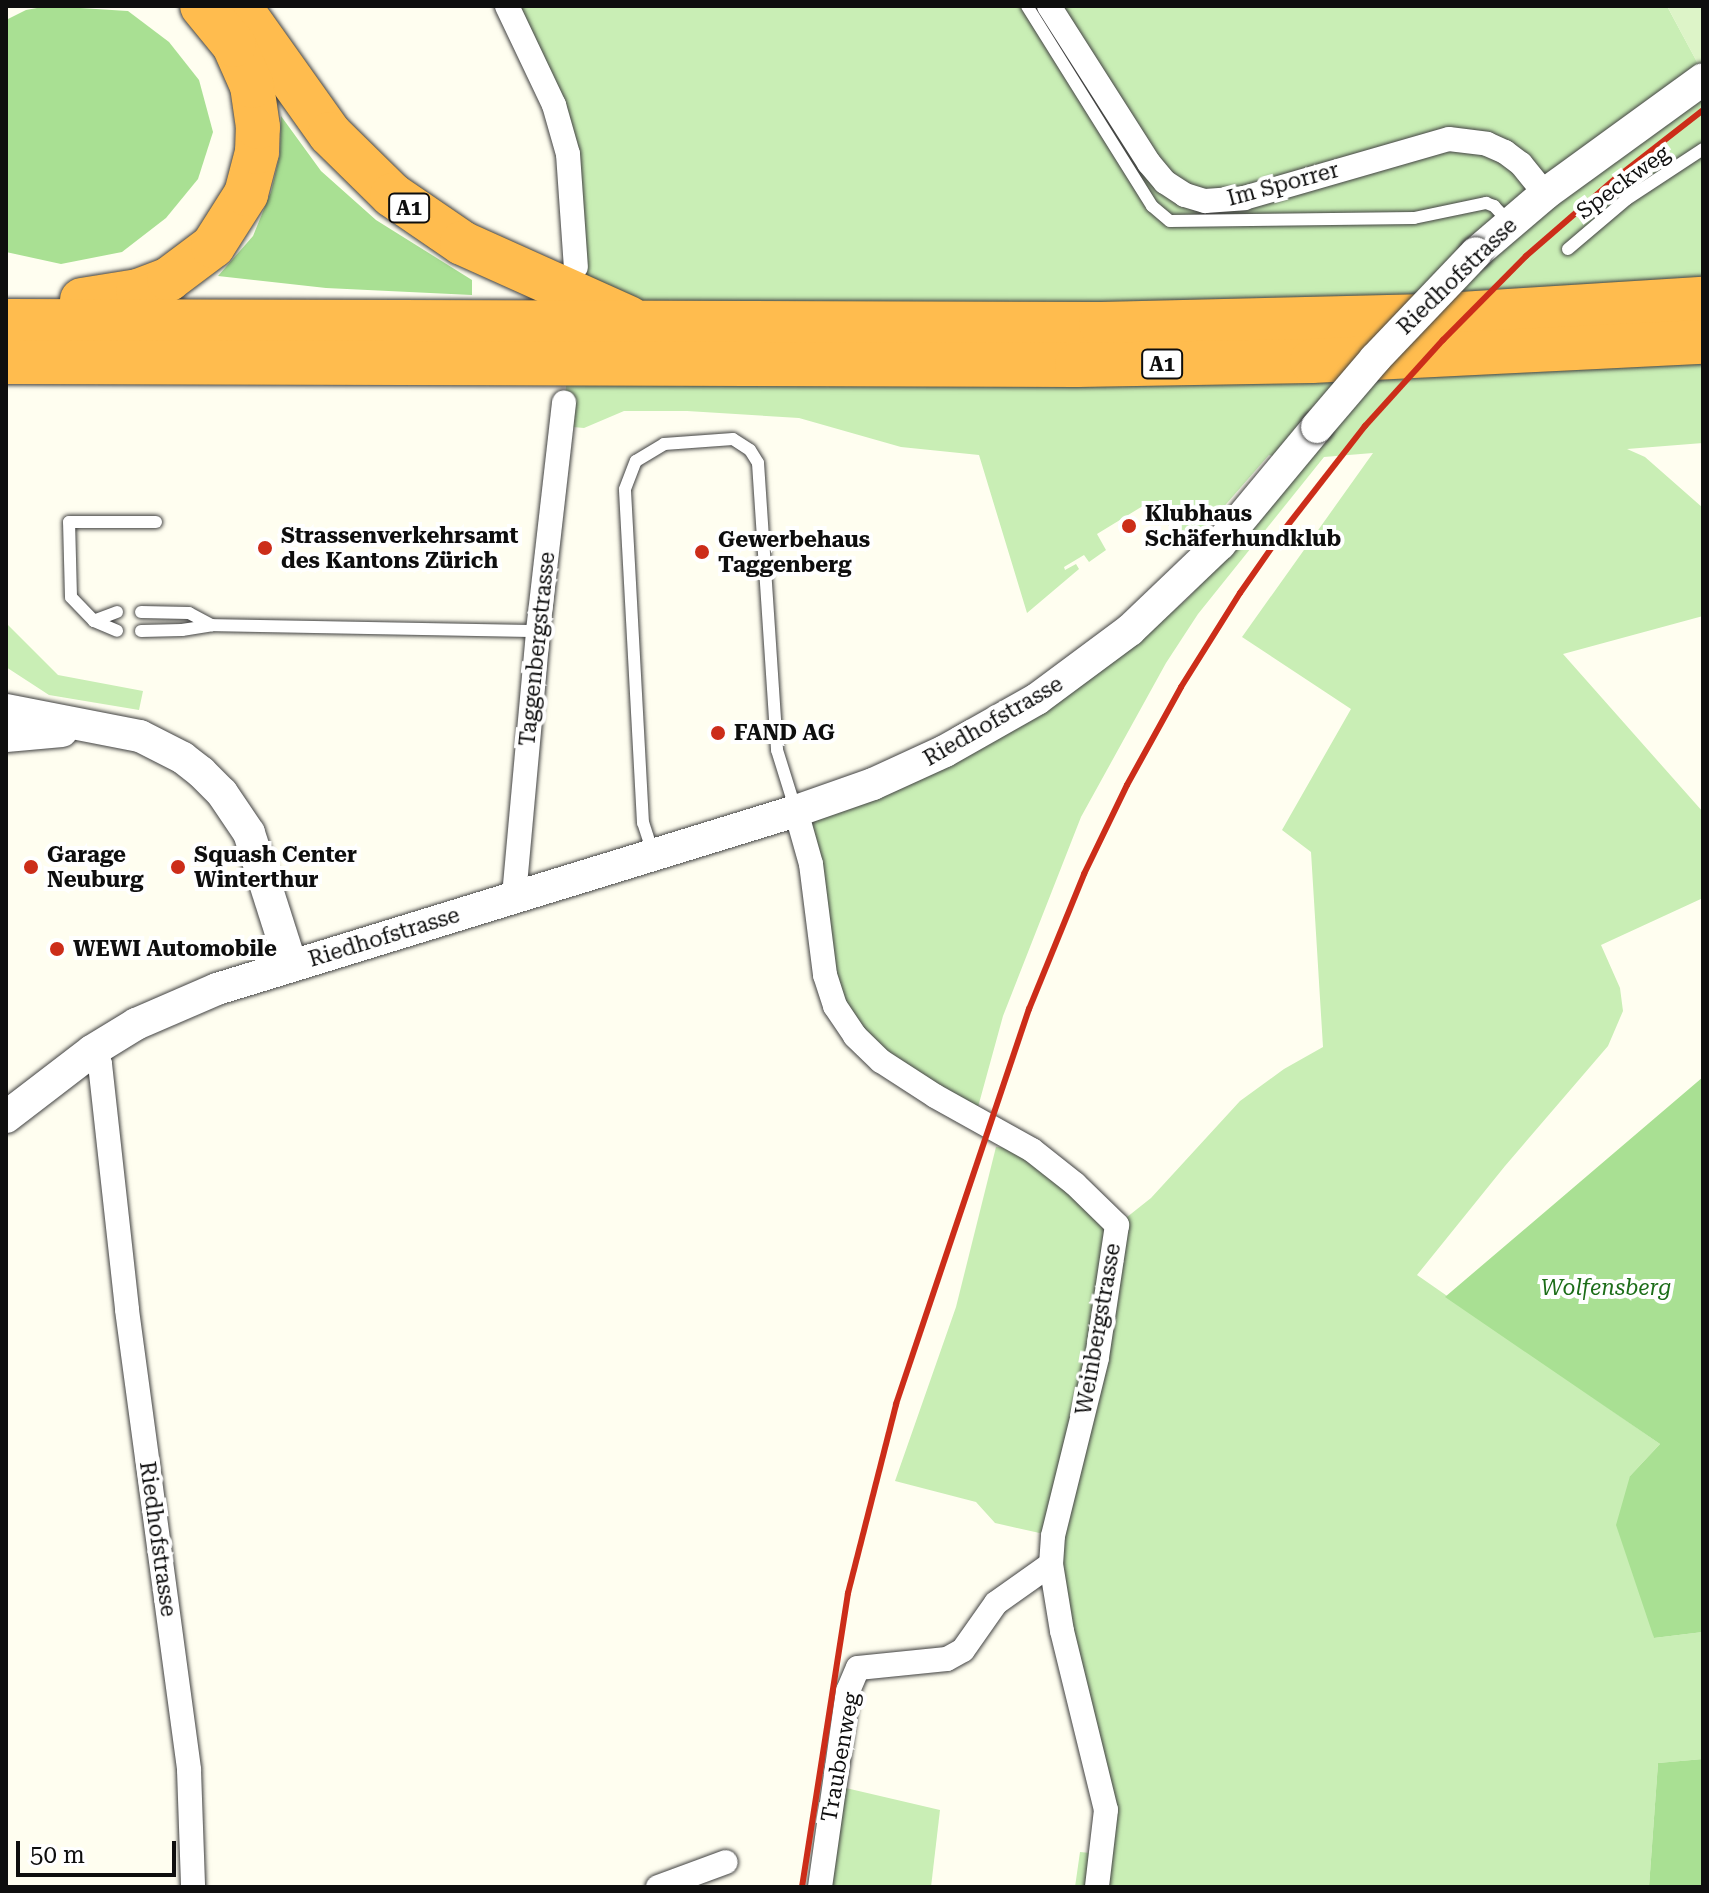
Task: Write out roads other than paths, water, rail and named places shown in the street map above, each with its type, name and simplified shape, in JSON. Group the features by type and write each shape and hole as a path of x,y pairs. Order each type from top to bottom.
{"highway":[{"path":"6,313 158,285 192,264 213,246 236,215 253,175 257,152 256,106 245,65 234,45 202,6"},
{"name":"A1","path":"239,6 330,134 370,176 415,213 482,253 646,325"},
{"name":"A1","path":"6,321 646,325 1205,322 1429,316 1703,299"},
{"name":"A1","path":"6,362 1077,365 1312,361 1703,342"}],"street":[{"path":"507,6 554,105 568,154 576,267"},
{"name":"Im Sporrer","path":"1049,6 1149,163 1165,182 1185,195 1205,201 1244,198 1449,139 1487,144 1505,152 1545,194"},
{"name":"Riedhofstrasse","path":"6,1117 92,1051 176,1005 291,965 653,854 794,802 873,784 945,751 1037,699 1099,655 1153,610 1220,544 1375,359 1476,253 1545,194 1703,79"},
{"name":"Taggenbergstrasse","path":"514,896 538,631 564,402"},
{"path":"7,724 89,726 128,733 164,746 201,772 239,816 258,853 291,965"},
{"name":"Weinbergstrasse","path":"794,802 811,864 825,975 835,1006 855,1036 895,1070 1032,1150 1075,1184 1117,1225 1097,1358 1053,1536 1051,1564 1062,1631 1106,1810 1097,1887"},
{"name":"Riedhofstrasse","path":"92,1051 100,1064 127,1310 189,1770 193,1887"},
{"name":"Traubenweg","path":"820,1887 848,1691 858,1668 947,1659 963,1650 996,1603 1051,1564"},
{"path":"658,1887 726,1862"}],"lane":[{"path":"1027,6 1152,206 1170,221 1414,218 1486,203 1494,206 1510,223"},
{"name":"Speckweg","path":"1568,249 1627,199 1703,149"},
{"path":"653,854 643,823 625,489 636,461 664,444 733,439 750,450 758,463 777,750 794,802"},
{"path":"117,631 94,621 71,597 69,522 156,522"},
{"path":"94,621 117,612"},
{"path":"141,612 189,613 212,625"},
{"path":"141,631 182,630 212,625 538,631"}],"railway":[{"path":"802,1887 848,1593 896,1404 1029,1009 1084,874 1127,785 1181,687 1240,593 1284,530 1365,426 1443,340 1526,256 1616,178 1703,110"}],"place":[{"name":"Klubhaus Schäferhundklub","path":"1129,526"},
{"name":"Strassenverkehrsamt des Kantons Zürich","path":"265,548"},
{"name":"Gewerbehaus Taggenberg","path":"702,552"},
{"name":"FAND AG","path":"718,733"},
{"name":"Garage Neuburg","path":"31,867"},
{"name":"Squash Center Winterthur","path":"178,867"},
{"name":"WEWI Automobile","path":"57,949"}],"park label":[{"name":"Wolfensberg","path":"1606,1288"}]}
